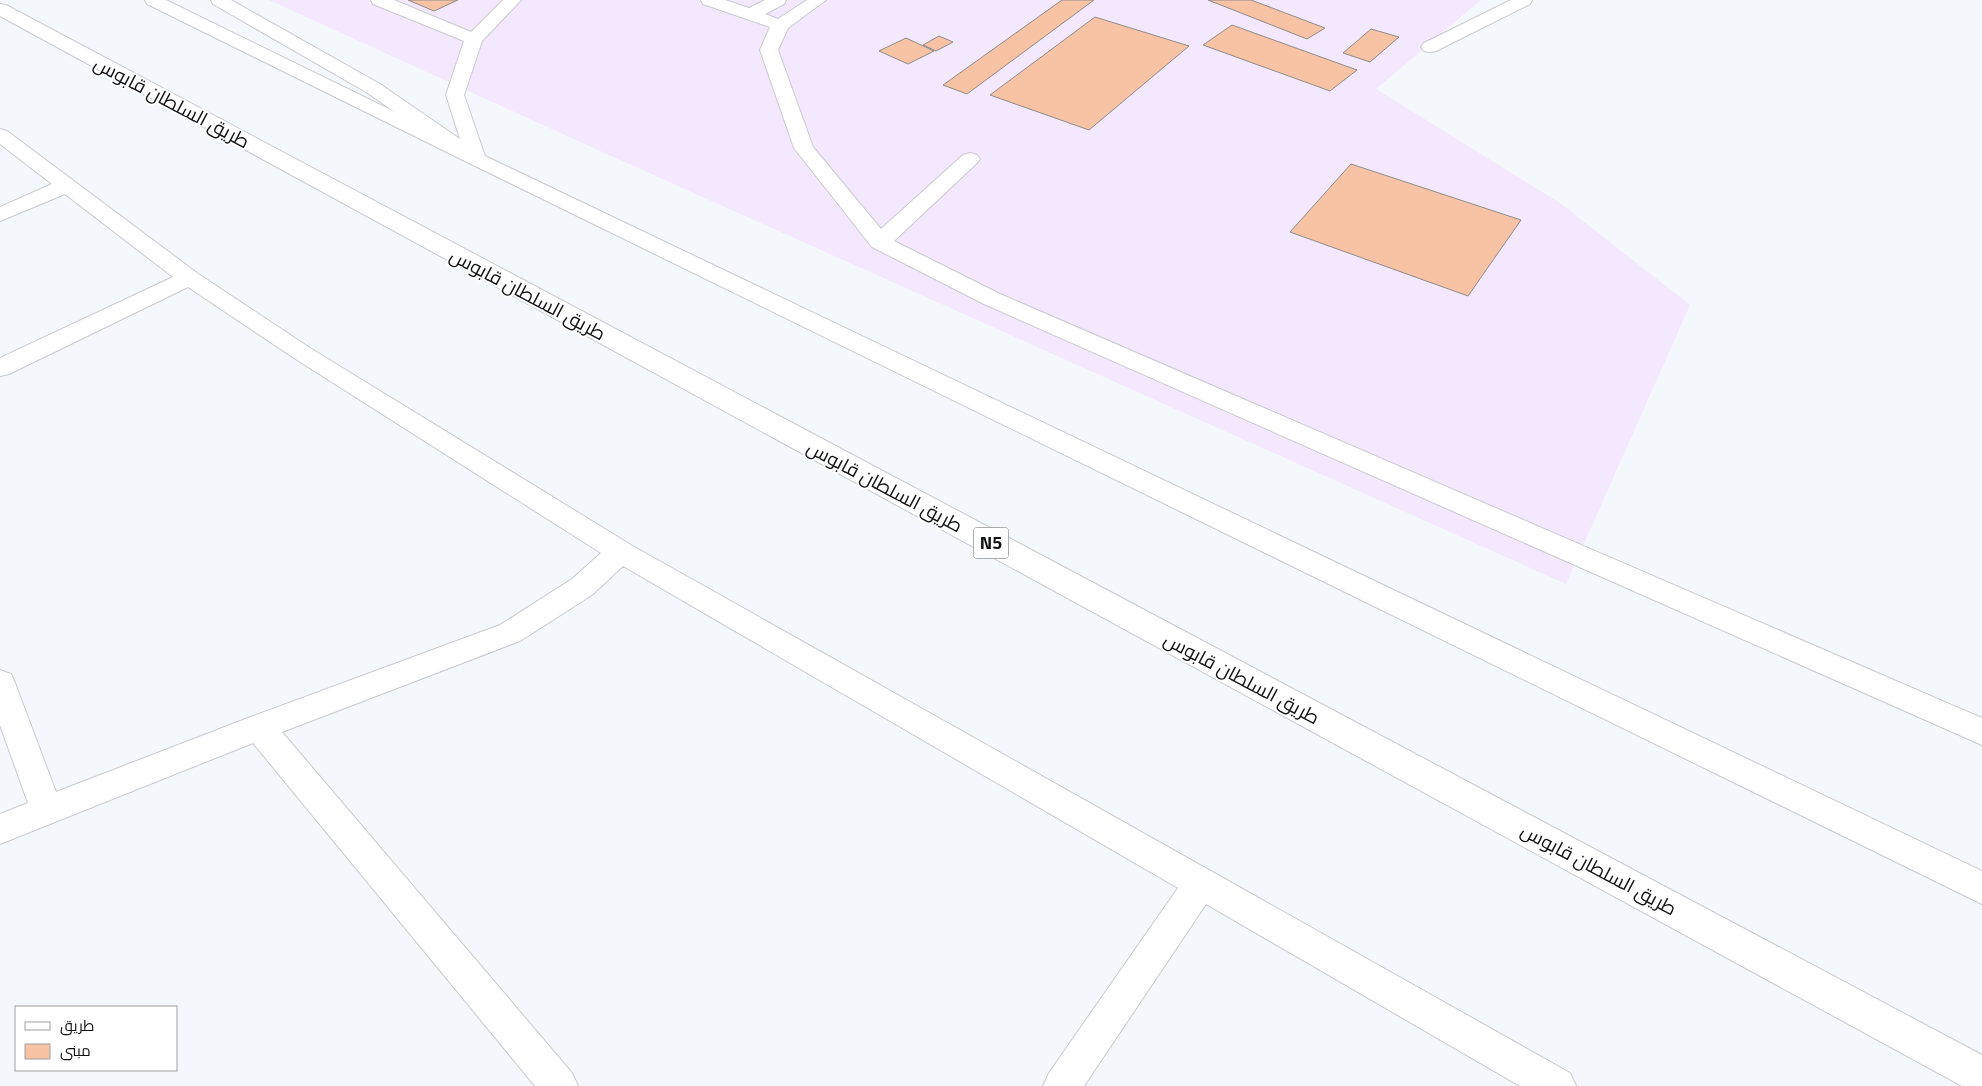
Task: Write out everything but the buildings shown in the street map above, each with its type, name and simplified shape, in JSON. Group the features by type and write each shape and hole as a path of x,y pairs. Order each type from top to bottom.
{"main road":[{"path":"153,0 476,159 1982,888"},
{"path":"219,0 373,88 476,159"},
{"path":"380,0 474,39"},
{"path":"476,159 454,94 474,39 513,0"},
{"path":"709,0 780,25"},
{"path":"750,15 778,0"},
{"path":"818,0 780,25 769,50 804,148 880,242 992,299 1982,732"},
{"path":"1430,47 1524,0"},
{"name":"طريق السلطان قابوس","path":"0,9 1982,1076"},
{"path":"0,135 189,278 302,353 622,552 1557,1086"},
{"path":"880,242 970,159"},
{"path":"0,215 67,185"},
{"path":"0,368 189,278"},
{"path":"0,829 259,727 510,633 582,587 622,552"},
{"path":"0,683 47,810"},
{"path":"259,727 559,1086"},
{"path":"1062,1086 1202,882"}],"shaded area":[{"path":"269,0 1481,0 1376,89 1560,203 1690,305 1566,584 589,146"}]}
